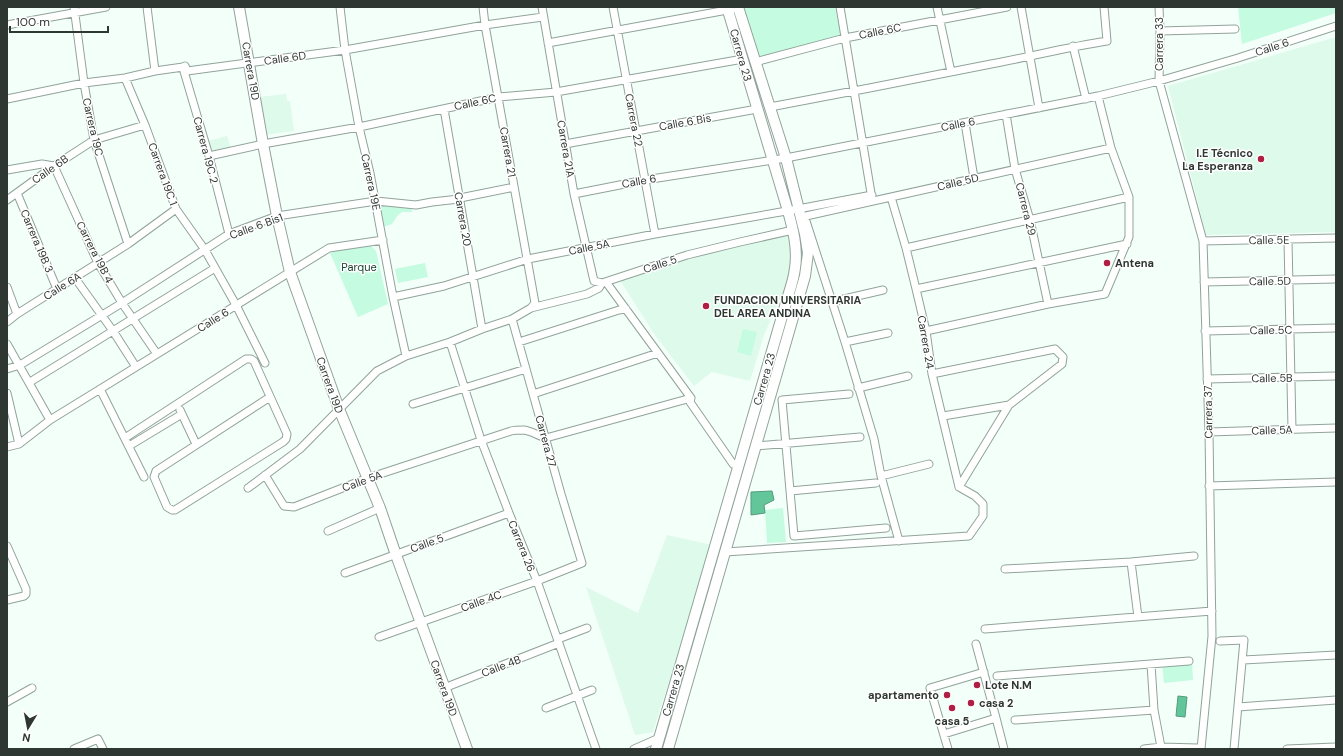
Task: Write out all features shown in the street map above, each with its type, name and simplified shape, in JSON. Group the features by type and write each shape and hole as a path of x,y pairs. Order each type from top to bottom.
{"main road":[{"name":"Carrera 19D","path":"239,7 263,144 290,272 339,409 380,508 467,749"},
{"name":"Carrera 23","path":"656,749 788,296 795,267 796,257 793,230 793,210 786,158 738,7"},
{"name":"Carrera 23","path":"668,749 805,276 808,253 805,234 772,160 727,8"},
{"path":"754,413 764,416"}],"street":[{"path":"7,25 75,10 106,7"},
{"path":"147,7 155,71"},
{"name":"Carrera 19E","path":"340,7 345,50 359,127 376,201 393,297 406,356"},
{"name":"Carrera 21","path":"483,7 514,187 535,297 535,303 531,308"},
{"name":"Carrera 21A","path":"542,7 574,194 594,281 604,282 626,309 691,398 690,402 733,464 738,466"},
{"name":"Carrera 22","path":"613,7 655,234"},
{"path":"548,44 738,7"},
{"path":"840,7 872,198"},
{"path":"937,7 951,72"},
{"name":"Calle 6C","path":"755,62 845,38 1008,7"},
{"path":"1021,7 1040,108"},
{"path":"770,107 1030,57 1073,46 1107,41 1104,7"},
{"name":"Carrera 33","path":"1159,7 1159,81"},
{"name":"Carrera 19C","path":"75,10 84,83 94,140 128,244"},
{"name":"Calle 6D","path":"7,99 84,83 125,78 185,66 187,71 345,50 485,25 543,17"},
{"name":"Calle 6","path":"574,194 645,180 786,158 1086,99 1159,81 1238,58 1336,26"},
{"path":"1160,31 1235,29"},
{"path":"1073,46 1086,99"},
{"name":"Calle 6C","path":"209,156 263,144 359,127 498,97 556,92 743,59"},
{"name":"Carrera 19C 2","path":"182,67 209,156 229,234"},
{"name":"Carrera 19C 1","path":"125,78 146,125 176,209 205,250 236,305 265,363"},
{"name":"Carrera 37","path":"1159,81 1203,241 1209,432 1212,611 1211,640 1199,749"},
{"path":"926,331 1048,304 1105,294 1129,237 1129,198 1111,148 1098,96"},
{"name":"Carrera 20","path":"444,109 482,329"},
{"name":"Calle 6 Bis","path":"565,144 757,109"},
{"name":"Carrera 29","path":"1006,114 1015,169 1030,220 1048,304"},
{"path":"965,123 974,178"},
{"path":"94,140 146,125"},
{"name":"Calle 6B","path":"7,200 54,166 94,140"},
{"name":"Calle 5D","path":"819,264 805,218 806,216 872,198 891,197 1111,148"},
{"path":"7,170 42,164 54,166"},
{"name":"Carrera 19B 4","path":"54,166 98,263 133,320 157,354"},
{"name":"Calle 6 Bis1","path":"7,369 20,365 102,316 229,234 277,216 376,201 416,205 459,199 465,196 514,187"},
{"name":"Carrera 19B 3","path":"17,192 57,289"},
{"name":"Carrera 24","path":"891,197 906,248 926,331 932,374 959,487"},
{"name":"Calle 5A","path":"393,297 444,286 528,259 585,247 793,210 872,198"},
{"path":"906,248 1129,198"},
{"name":"Calle 6A","path":"7,322 128,244 176,209"},
{"name":"Calle 5","path":"248,488 300,449 377,371 406,356 450,342 512,319 531,308 588,294 599,288 604,282 687,256 793,230"},
{"name":"Calle 5E","path":"1203,241 1336,238"},
{"name":"Calle 6","path":"50,420 330,248 382,240"},
{"path":"1288,240 1292,429"},
{"path":"916,289 1127,244"},
{"path":"806,264 819,264 832,302 874,439 881,476 899,541"},
{"path":"30,382 133,320 215,268"},
{"path":"75,278 113,331 136,367"},
{"name":"Calle 5D","path":"1204,282 1336,279"},
{"path":"7,287 18,314"},
{"path":"832,302 883,290"},
{"path":"519,342 626,309"},
{"name":"Carrera 27","path":"512,319 561,494 582,562"},
{"name":"Calle 5C","path":"1205,331 1336,328"},
{"path":"845,342 888,333"},
{"name":"Carrera 26","path":"450,342 466,388 481,440 537,581 596,749"},
{"path":"7,344 30,382 50,420 19,444 7,447"},
{"path":"725,552 969,536 983,516 983,504 975,496 959,487 1009,405 1062,364 1063,357 1055,349 932,374"},
{"path":"533,394 658,353"},
{"path":"125,438 248,359 251,359 254,362 287,434 285,440 177,510 172,510 168,507 154,477 159,468 270,397"},
{"path":"413,404 526,369"},
{"path":"858,388 908,376"},
{"name":"Calle 5B","path":"1207,379 1336,376"},
{"path":"100,389 144,476"},
{"path":"7,393 19,444"},
{"path":"849,394 782,400 794,536 886,528"},
{"path":"546,438 691,398"},
{"path":"178,404 196,444"},
{"path":"943,416 1009,405"},
{"path":"129,446 182,414"},
{"name":"Calle 5A","path":"1209,432 1336,428"},
{"name":"Calle 5A","path":"265,475 284,506 294,507 368,478 511,431 524,430 546,438"},
{"path":"756,446 860,437"},
{"path":"881,476 929,464"},
{"path":"1209,486 1336,482"},
{"path":"790,490 876,483"},
{"path":"328,531 380,508"},
{"name":"Calle 5","path":"345,573 509,513"},
{"path":"7,546 26,589 26,594 24,596 7,600"},
{"path":"1005,569 1131,562 1194,556"},
{"name":"Calle 4C","path":"379,637 537,581 581,564 582,562"},
{"path":"1131,562 1138,617"},
{"path":"985,629 1212,611"},
{"name":"Calle 4B","path":"444,688 587,628"},
{"path":"1220,640 1244,640 1234,749"},
{"path":"976,644 1004,749"},
{"path":"1243,660 1336,655"},
{"path":"997,676 1189,661"},
{"path":"1151,664 1154,710 1161,747"},
{"path":"948,749 930,688 984,672"},
{"path":"7,702 32,688"},
{"path":"546,708 592,690"},
{"path":"1238,707 1336,700"},
{"path":"1015,720 1154,710"},
{"path":"944,734 996,718"},
{"path":"634,749 659,738"},
{"path":"74,749 98,739 103,749"},
{"path":"1144,749 1161,747 1199,749"},
{"path":"1287,749 1335,747"}],"shaded area":[{"name":"I.E Técnico La Esperanza","path":"1336,37 1336,232 1206,235 1168,86"},
{"path":"286,94 287,101 290,101 294,131 264,135 259,97"},
{"path":"227,136 231,149 212,153 208,141"},
{"name":"FUNDACION UNIVERSITARIA DEL AREA ANDINA","path":"789,232 792,258 788,280 764,335 750,381 712,372 694,386 655,335 619,279 692,255"},
{"path":"772,491 774,500 764,505 765,513 751,515 751,492"},
{"path":"667,535 712,545 653,732 635,735 586,587 638,613"},
{"path":"1178,696 1187,697 1185,717 1176,716"}],"green space":[{"path":"743,7 835,7 842,41 758,59"},
{"path":"1238,7 1336,7 1336,13 1242,44"},
{"path":"377,203 412,205 412,212 402,212 397,216 392,224 383,227"},
{"name":"Parque","path":"362,242 370,245 376,251 388,304 358,317 330,253"},
{"path":"425,263 428,277 398,283 395,269"},
{"path":"743,329 757,332 751,356 737,352"},
{"path":"783,508 786,542 767,543 765,510"},
{"path":"1192,661 1193,680 1164,683 1162,664"}],"place":[{"name":"I.E Técnico La Esperanza","path":"1261,159"},
{"name":"Antena","path":"1107,263"},
{"name":"FUNDACION UNIVERSITARIA DEL AREA ANDINA","path":"706,306"},
{"name":"Lote N.M","path":"977,685"},
{"name":"apartamento","path":"947,695"},
{"name":"casa 2","path":"971,703"},
{"name":"casa 5","path":"952,708"}]}
